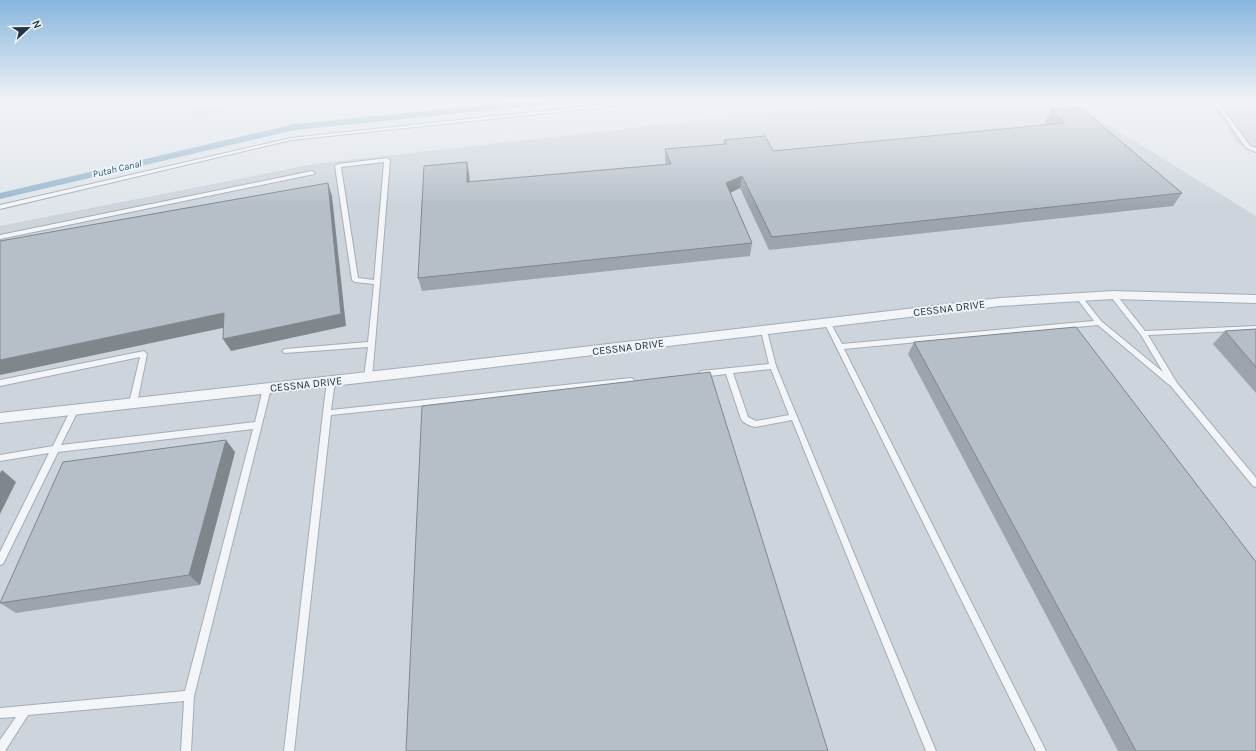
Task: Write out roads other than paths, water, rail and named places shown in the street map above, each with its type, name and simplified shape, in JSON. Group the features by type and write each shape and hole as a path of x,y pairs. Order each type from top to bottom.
{"street":[{"name":"CESSNA DRIVE","path":"0,418 368,377 1000,302 1113,295 1200,296 1256,299"}],"lane":[{"path":"0,207 301,137"},
{"path":"1241,137 1248,147 1256,150"},
{"path":"368,377 372,344 387,160 338,166 355,280 377,282"},
{"path":"0,237 312,173"},
{"path":"1113,295 1143,333 1174,385 1254,480"},
{"path":"1078,296 1099,323 1174,385"},
{"path":"827,322 1041,751"},
{"path":"839,346 1099,323"},
{"path":"1143,333 1256,328"},
{"path":"764,331 773,366 931,751"},
{"path":"285,352 372,344"},
{"path":"0,384 144,354 133,403"},
{"path":"689,375 773,366"},
{"path":"729,371 745,419 750,423 755,424 794,417"},
{"path":"327,413 642,380"},
{"path":"289,751 331,381"},
{"path":"186,751 189,696 267,388"},
{"path":"0,561 75,409"},
{"path":"0,458 56,449 258,425"},
{"path":"0,713 189,696"},
{"path":"0,749 26,710"}],"waterway":[{"name":"Putah Canal","path":"0,196 252,137"}]}
